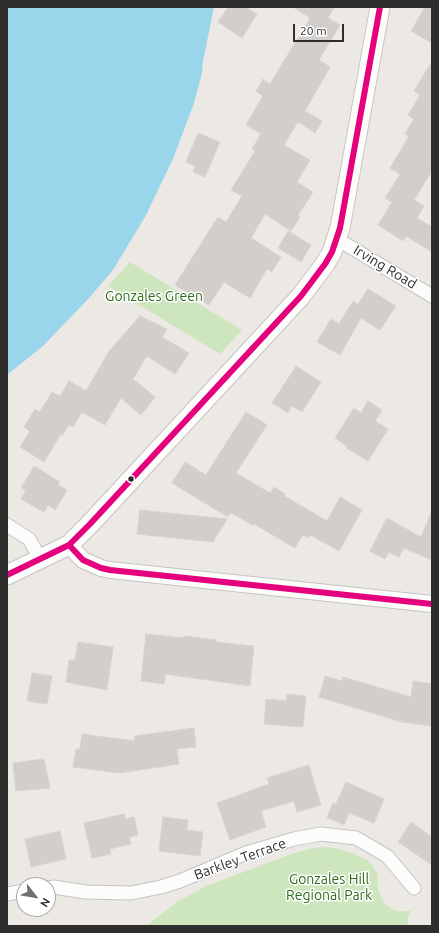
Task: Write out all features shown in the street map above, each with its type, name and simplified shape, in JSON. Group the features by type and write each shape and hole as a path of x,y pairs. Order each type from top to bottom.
{"main road":[{"path":"7,575 69,545 301,296 325,264 337,239 340,228 380,7"}],"street":[{"name":"Irving Road","path":"337,239 432,296"},
{"path":"7,524 29,539 40,558"},
{"path":"69,545 83,560 101,568 110,570 432,604"},
{"name":"Barkley Terrace","path":"56,888 86,892 131,893 161,887 180,881 246,853 294,839 321,834 356,838 387,856 414,888"}],"green space":[{"name":"Gonzales Green","path":"130,262 242,330 220,354 108,286"},
{"name":"Gonzales Hill Regional Park","path":"323,847 335,848 366,859 372,865 377,874 378,890 386,905 397,911 411,911 407,919 409,926 146,926 177,902 206,886 297,852"}],"water":[{"path":"7,7 214,7 202,73 194,103 173,159 145,217 113,270 89,298 43,346 7,375"}],"building":[{"path":"228,7 245,7 257,14 242,38 218,22"},
{"path":"293,7 334,7 328,18 340,25 319,60 330,67 305,111 322,121 315,133 298,122 284,145 310,160 297,182 313,192 298,215 300,217 291,231 265,214 251,238 281,257 272,272 267,269 250,298 224,282 209,305 175,285 218,217 226,222 242,196 231,190 255,151 252,149 261,134 246,125 263,96 256,91 263,79 270,84 310,18"},
{"path":"425,7 432,7 432,43 411,31"},
{"path":"432,61 432,171 414,200 424,206 417,218 432,227 432,252 406,236 403,241 378,225 392,202 385,198 400,174 390,168 409,136 405,134 414,119 408,115 420,95 414,91"},
{"path":"198,133 220,142 205,177 193,172 195,166 186,162"},
{"path":"288,231 311,245 301,262 278,248"},
{"path":"368,289 396,306 380,330 361,318 340,355 317,342 331,319 339,324 353,301 358,304"},
{"path":"140,316 167,329 162,337 189,353 175,374 147,356 133,379 155,397 141,415 121,398 105,425 82,412 73,427 69,425 63,435 61,434 44,462 20,447 30,431 24,427 35,409 40,412 52,392 60,396 69,381 86,391 109,351"},
{"path":"296,366 321,382 302,412 292,406 288,413 272,403"},
{"path":"368,401 382,410 375,421 388,429 368,461 346,448 347,446 335,438 354,408 361,413"},
{"path":"246,412 267,425 236,473 270,493 274,487 285,494 284,496 327,521 340,497 362,510 339,551 310,535 308,538 303,535 295,548 254,524 253,525 231,513 228,517 172,483 185,462 206,475"},
{"path":"34,466 60,482 58,485 67,490 55,510 48,505 44,512 21,499 26,490 21,488"},
{"path":"140,510 227,519 213,542 137,534"},
{"path":"432,511 432,560 404,548 399,557 389,552 385,559 370,551 387,518 421,537"},
{"path":"146,634 183,638 184,636 216,640 216,642 254,646 250,686 165,674 164,684 141,681"},
{"path":"78,642 113,647 107,690 66,682 69,660 75,660"},
{"path":"32,673 52,676 47,704 27,701"},
{"path":"325,676 342,681 343,677 411,697 413,681 432,684 432,726 402,722 319,697"},
{"path":"287,694 306,696 303,727 264,724 266,699 286,701"},
{"path":"194,728 196,747 177,749 179,764 120,773 73,767 76,749 80,749 82,734 135,741 134,736"},
{"path":"44,759 50,788 16,791 13,763"},
{"path":"309,765 321,805 297,812 294,801 261,811 266,827 230,840 217,803 269,784 267,778"},
{"path":"346,782 384,799 374,823 349,813 344,825 327,817 333,803 336,804"},
{"path":"124,814 125,819 134,817 138,835 129,837 131,844 110,849 111,854 92,858 84,823"},
{"path":"163,817 188,820 187,830 203,832 200,856 159,851"},
{"path":"411,822 432,837 432,865 398,842"},
{"path":"60,831 66,859 31,867 25,839"}],"transit line":[{"path":"7,575 69,545 301,296 325,264 332,252 340,228 380,7"},
{"path":"69,545 83,560 101,568 110,570 432,604"}]}
